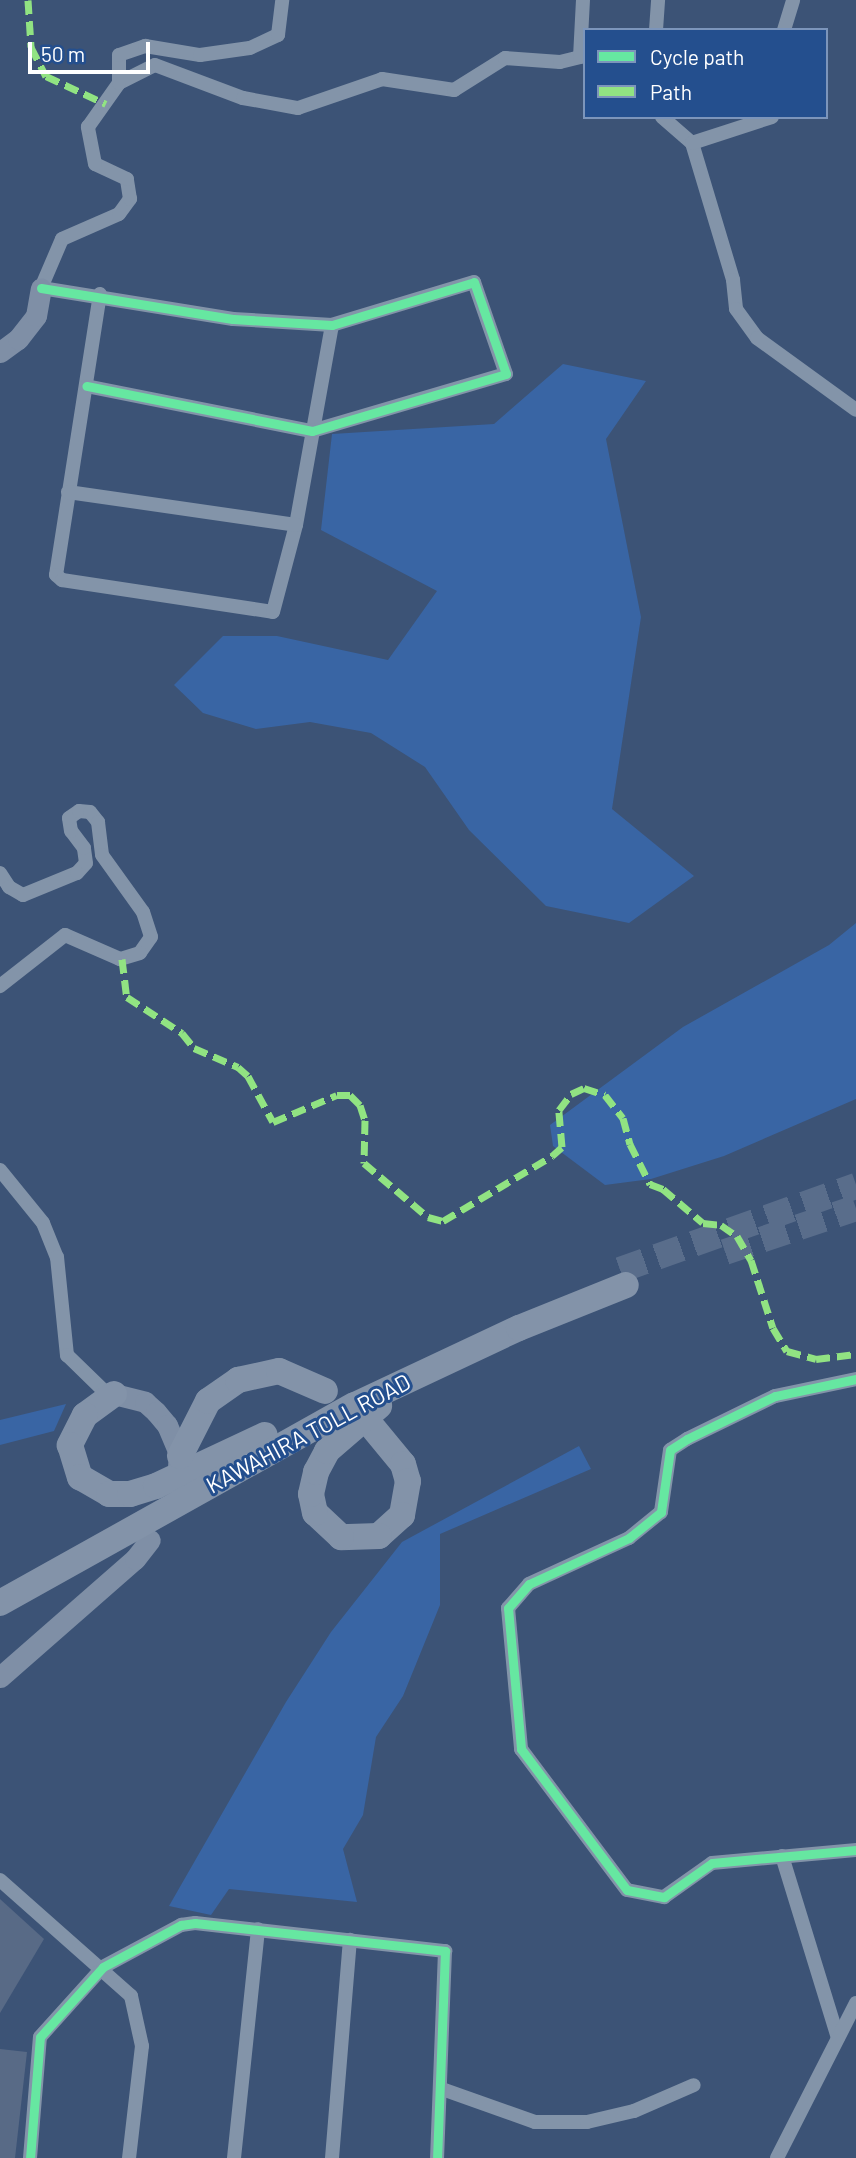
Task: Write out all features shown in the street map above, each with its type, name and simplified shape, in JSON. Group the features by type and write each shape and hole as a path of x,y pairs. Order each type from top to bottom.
{"highway":[{"name":"KAWAHIRA TOLL ROAD","path":"0,1592 335,1394 513,1315 623,1278 440,1363 284,1443 0,1603"},
{"path":"374,1429 403,1464 408,1481 402,1515 379,1536 341,1537 314,1513 311,1494 321,1461 367,1414 440,1363"},
{"path":"179,1462 208,1401 238,1380 279,1371 335,1394"},
{"path":"114,1394 85,1415 71,1445 80,1477 109,1494 130,1494 156,1486 335,1394"}],"street":[{"path":"118,83 119,55 145,46 200,55 250,48 278,35 282,0"},
{"path":"0,352 18,340 36,316 41,288 62,239 120,214 130,199 127,178 95,164 88,127 118,83 155,65 243,98 298,108 383,79 454,90 505,58 560,62 580,57 583,0"},
{"path":"656,28 658,0"},
{"path":"785,28 793,0"},
{"path":"664,119 692,143 733,280 736,309 757,338 856,410"},
{"path":"692,143 766,119"},
{"path":"41,288 100,294 233,319 332,325 474,282 506,374 312,431 86,386"},
{"path":"100,294 57,575 62,580 273,612 296,525 332,325"},
{"path":"68,492 296,525"},
{"path":"0,873 9,887 23,895 77,873 86,863 84,848 71,831 69,818 79,811 90,812 98,822 102,855 143,912 150,937 140,953 120,959 65,935 0,986"},
{"path":"0,1170 43,1223 57,1257 67,1354 103,1390 145,1402 156,1412 179,1462"},
{"path":"856,1379 775,1396 670,1450 661,1512 629,1538 529,1584 508,1608 521,1749 627,1890 664,1897 712,1863 856,1850"},
{"path":"0,1677 135,1559 150,1540"},
{"path":"782,1856 838,2038"},
{"path":"0,1880 103,1967 131,1996 140,2024 142,2046 129,2158"},
{"path":"30,2158 40,2037 103,1967 181,1925 258,1929 445,1951 442,2089 437,2158"},
{"path":"234,2158 258,1929"},
{"path":"332,2158 350,1940"},
{"path":"777,2158 856,2003"},
{"path":"442,2089 535,2122 587,2122 634,2111 694,2085"}],"shaded area":[{"path":"563,364 646,381 606,439 641,617 612,809 694,876 629,923 546,906 469,830 425,767 371,733 310,722 256,729 203,713 174,685 223,636 277,636 388,660 437,591 321,530 332,434 494,424"},
{"path":"856,923 856,1099 724,1156 651,1179 605,1185 553,1146 550,1125 683,1027 829,945"},
{"path":"66,1404 54,1431 0,1445 0,1420"},
{"path":"579,1446 591,1469 440,1534 440,1605 403,1696 376,1737 363,1815 343,1849 357,1902 229,1889 211,1915 169,1906 286,1702 331,1632 402,1542"}],"building":[{"path":"0,1899 44,1939 0,2013"},
{"path":"0,2049 27,2052 15,2158 0,2158"}],"tunnel":[{"path":"620,1270 856,1186"},
{"path":"725,1252 856,1208"}],"marked path":[{"path":"28,0 31,47 46,76 106,104"},
{"path":"122,959 127,997 182,1033 194,1048 238,1067 248,1076 273,1122 337,1095 350,1095 360,1105 365,1120 364,1163 428,1217 443,1221 552,1156 562,1147 559,1110 571,1094 584,1088 605,1095 623,1118 630,1144 650,1184 663,1189 703,1223 721,1225 737,1236 751,1260 773,1328 787,1351 816,1359 856,1354"}],"cycle path":[{"path":"41,288 233,319 332,325 474,282 506,374 312,431 86,386"},
{"path":"856,1379 775,1396 670,1450 661,1512 629,1538 529,1584 508,1608 521,1749 627,1890 664,1897 712,1863 856,1850"},
{"path":"30,2158 40,2037 103,1967 181,1925 195,1923 445,1951 437,2158"}]}
